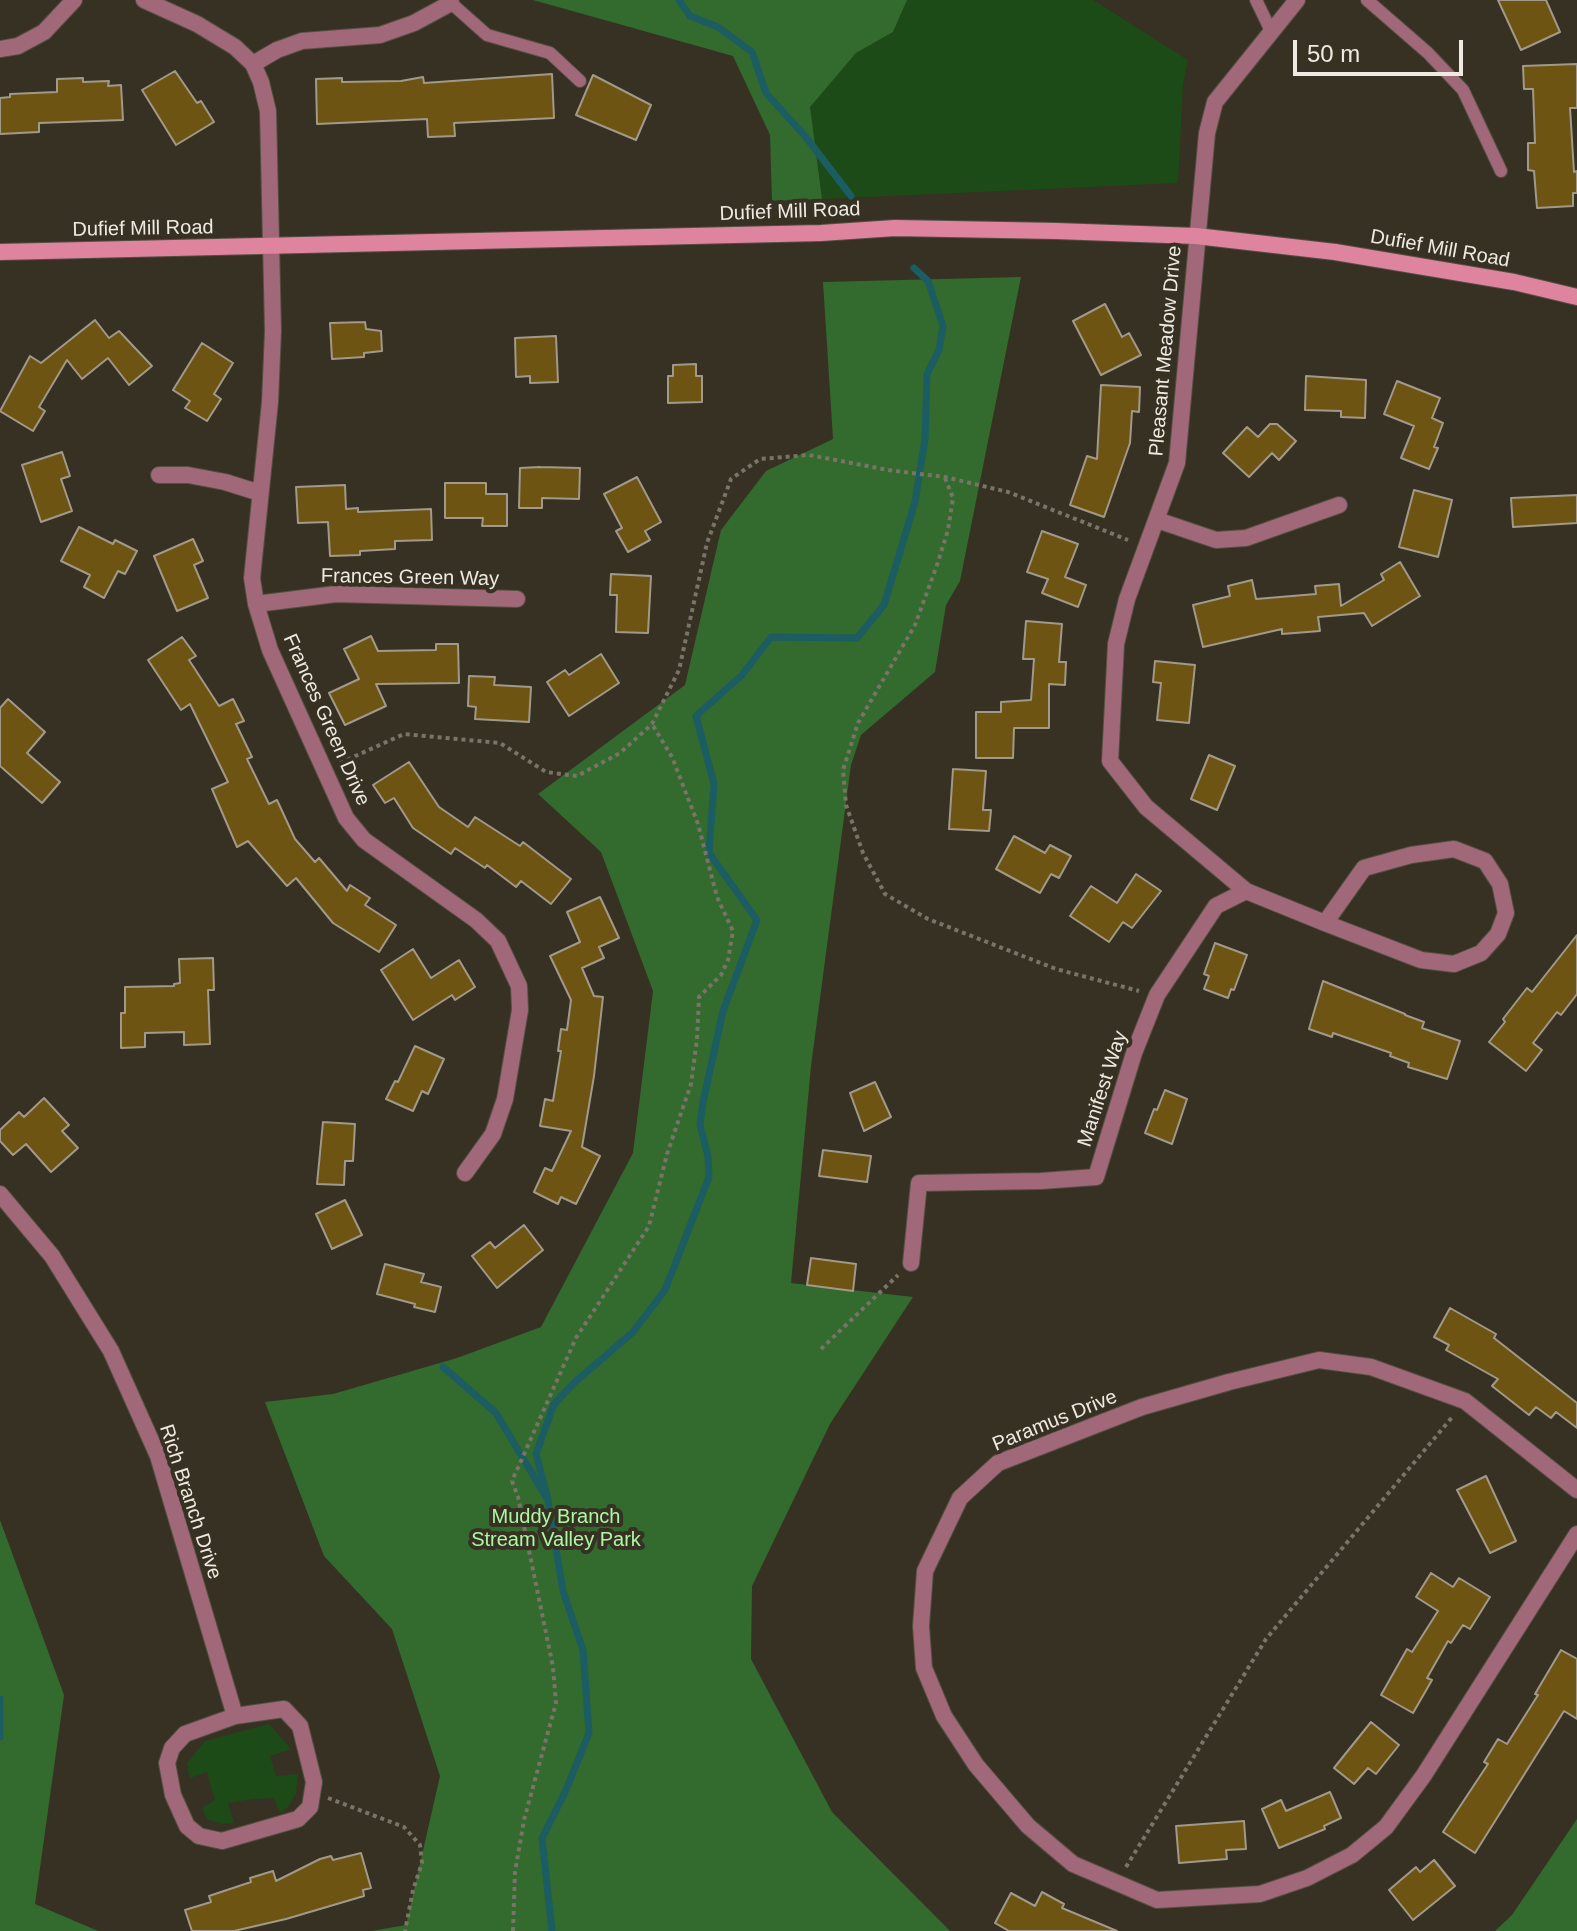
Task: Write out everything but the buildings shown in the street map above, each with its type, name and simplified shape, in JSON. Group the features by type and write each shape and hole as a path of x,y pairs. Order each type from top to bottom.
{"main road":[{"name":"Dufief Mill Road","path":"0,252 821,233 895,228 1196,236 1335,252 1514,282 1577,297"}],"street":[{"path":"0,49 18,46 44,32 74,0"},
{"path":"144,0 197,24 235,47 253,64 277,50 302,41 380,35 414,23 451,3"},
{"name":"Pleasant Meadow Drive","path":"1297,0 1215,102 1207,133 1177,463 1127,599 1116,644 1110,761 1146,807 1246,891 1325,923 1421,960 1454,964 1481,953 1498,934 1506,913 1500,884 1485,861 1454,849 1411,855 1364,868 1325,923"},
{"name":"Frances Green Drive","path":"253,64 268,111 273,246 270,402 252,578 256,604 270,650 346,818 364,840 476,920 498,941 519,986 520,1010 505,1099 493,1134 465,1173"},
{"path":"159,475 188,475 260,493"},
{"path":"1157,520 1216,540 1246,538 1339,505"},
{"name":"Frances Green Way","path":"256,604 336,594 517,599"},
{"name":"Manifest Way","path":"911,1263 919,1183 1096,1177 1134,1053 1157,995 1216,906 1246,891"},
{"name":"Rich Branch Drive","path":"0,1194 52,1256 117,1364 158,1456 235,1716"},
{"name":"Paramus Drive","path":"1577,1490 1465,1401 1371,1367 1319,1360 1142,1407 998,1463 960,1498 925,1571 921,1626 924,1668 944,1716 968,1753 1028,1826 1073,1864 1157,1900 1260,1894 1307,1878 1352,1855 1386,1827 1424,1775 1577,1534"},
{"path":"284,1709 300,1726 314,1782 310,1807 298,1819 222,1841 199,1836 187,1826 173,1795 167,1763 172,1748 185,1734 235,1716 284,1709"}],"lane":[{"path":"1256,0 1271,31"},
{"path":"1367,0 1428,53 1463,90 1501,171"},
{"path":"451,3 487,35 550,53 580,81"}],"path":[{"path":"324,771 404,734 500,743 546,772 577,776 620,753 652,724 679,670 707,543 731,479 760,459 809,455 945,477 1008,492 1147,547"},
{"path":"945,477 953,498 948,530 937,565 915,625 858,723 843,770 846,805 863,853 885,894 928,919 1056,969 1157,995"},
{"path":"513,1931 515,1872 524,1820 556,1703 553,1667 518,1497 512,1481 576,1338 649,1226 667,1154 691,1084 699,997 721,975 728,960 733,931 717,897 698,824 672,757 652,724"},
{"path":"821,1349 911,1263"},
{"path":"1116,1882 1266,1639 1465,1401"},
{"path":"312,1792 404,1827 420,1845 422,1863 405,1931"}],"green space":[{"path":"533,0 907,0 893,32 856,53 810,107 822,199 772,201 770,135 733,56"},
{"path":"907,0 1093,0 1188,60 1183,85 1178,183 822,199 809,107 856,53 893,32"},
{"name":"Muddy Branch Stream Valley Park","path":"1021,277 960,581 946,605 935,672 861,735 851,765 811,1066 791,1283 913,1297 830,1424 752,1586 751,1659 832,1812 950,1931 372,1931 406,1925 440,1776 392,1629 324,1556 265,1402 333,1394 457,1358 541,1327 633,1153 653,991 601,852 538,794 685,685 721,530 766,471 833,439 823,282"},
{"path":"0,1520 64,1695 35,1904 98,1931 0,1931"},
{"path":"269,1724 291,1749 270,1756 276,1776 298,1774 296,1794 288,1807 280,1813 274,1798 252,1799 228,1803 234,1823 222,1824 207,1819 202,1808 215,1800 207,1772 190,1778 187,1763 205,1741"},
{"path":"1577,1819 1577,1931 1495,1931 1512,1915"}],"waterway":[{"path":"679,0 690,16 718,27 752,52 766,93 805,136 851,196"},
{"path":"548,1500 536,1454 554,1404 633,1332 665,1290 709,1177 708,1156 700,1125 703,1102 723,1011 757,920 709,853 714,784 696,716 742,675 771,637 857,638 884,605 915,502 925,439 927,374 939,350 943,326 928,281 914,268"},
{"path":"443,1367 496,1413 548,1500 563,1591 583,1650 589,1733 542,1838 552,1931"},
{"path":"0,1699 0,1737"}]}
